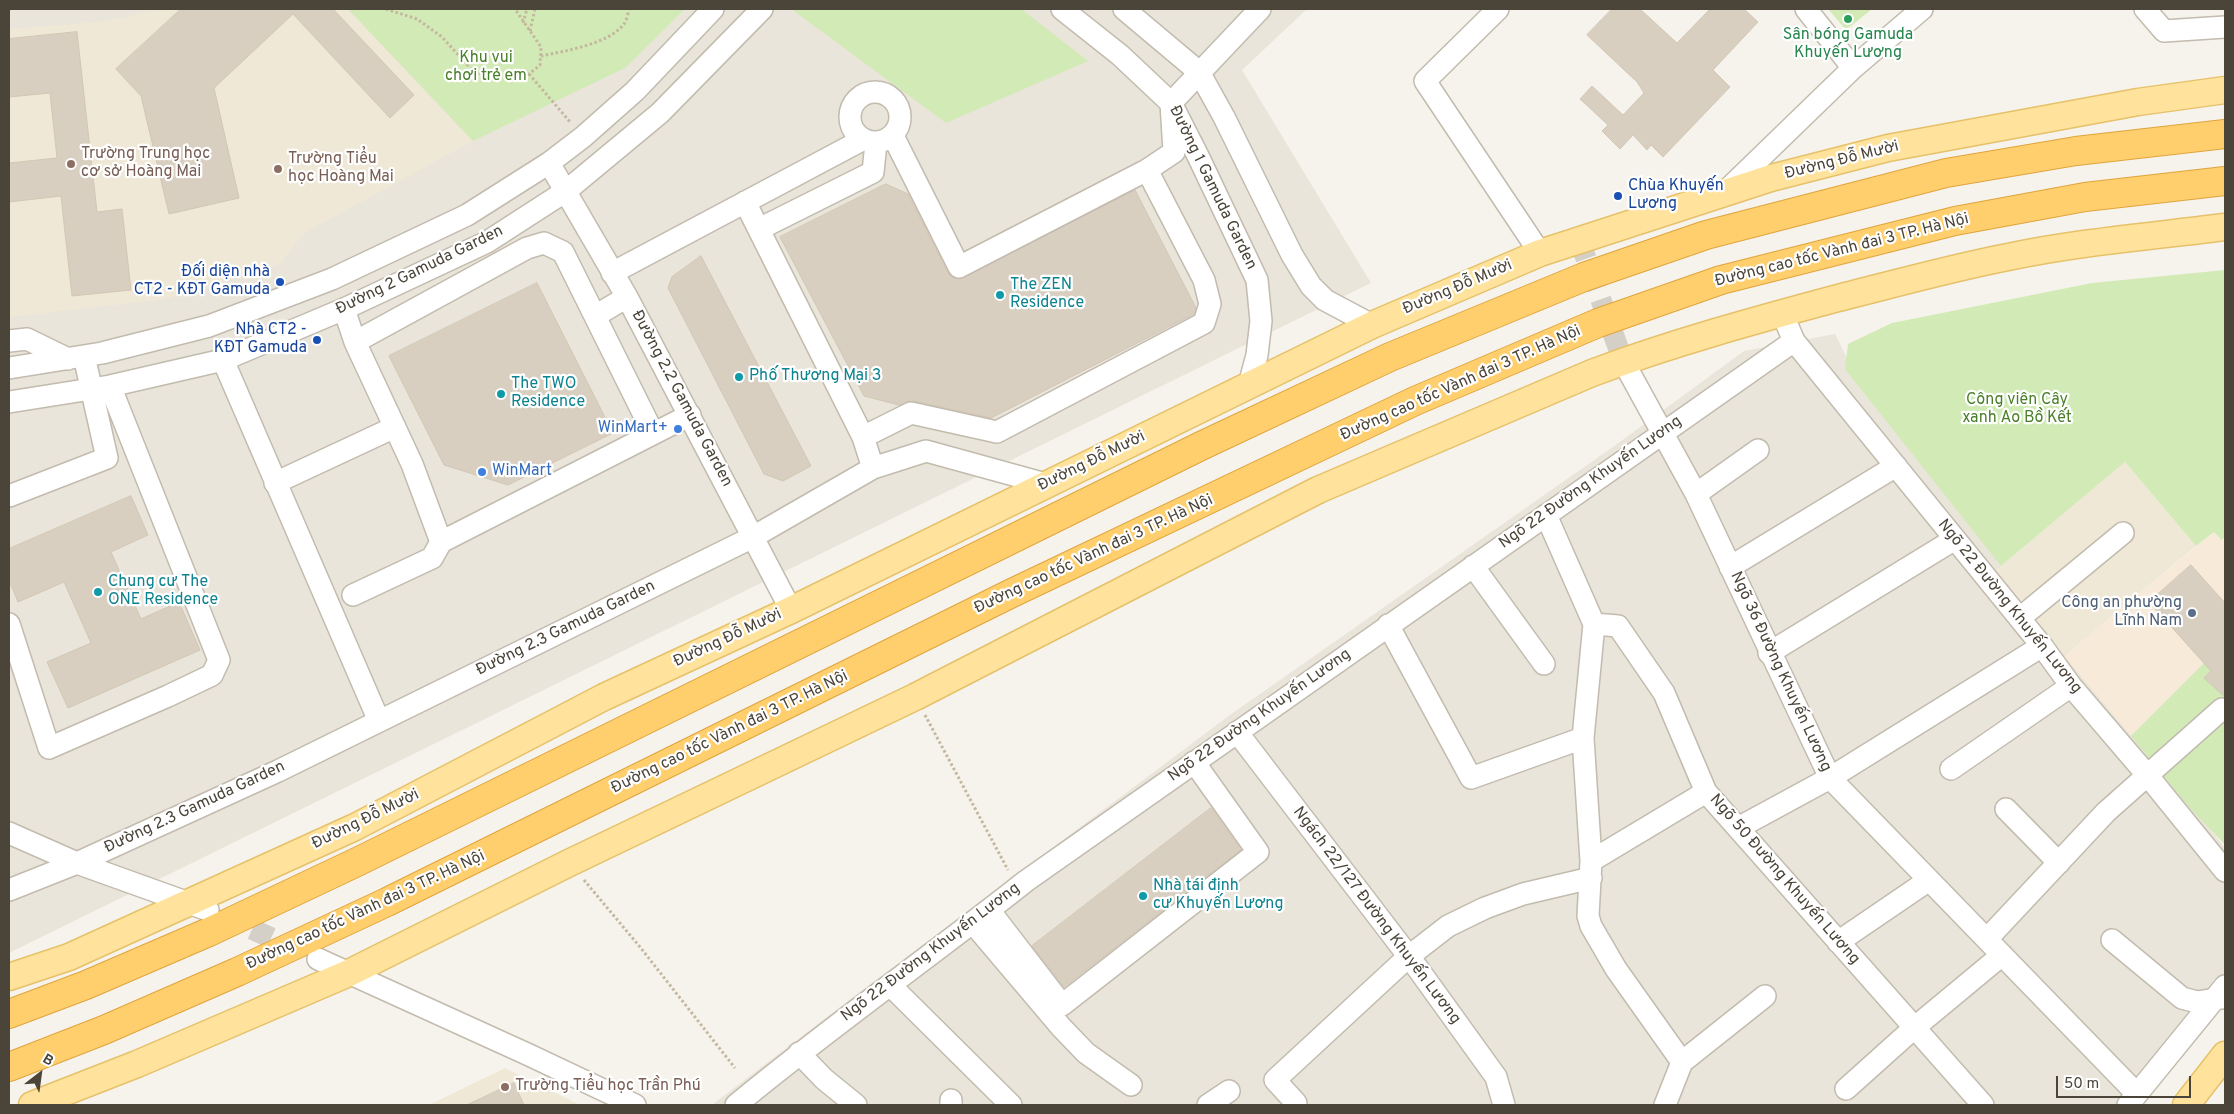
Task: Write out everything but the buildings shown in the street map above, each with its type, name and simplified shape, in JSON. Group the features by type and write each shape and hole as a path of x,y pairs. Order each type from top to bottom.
{"highway":[{"path":"9,1014 86,985 209,932 374,853 1212,441 1390,357 1584,277 1706,235 1946,172 2076,151 2225,134"},
{"name":"Đường cao tốc Vành đai 3 TP. Hà Nội","path":"9,1067 122,1022 237,972 378,906 1012,593 1415,401 1598,323 1721,280 1955,221 2085,197 2225,181"}],"main road":[{"name":"Đường Đỗ Mười","path":"9,977 69,957 199,906 355,827 604,696 790,610 1372,325 1540,253 1772,178 1888,148 2138,102 2225,90"},
{"path":"44,1103 349,973 569,863 915,697 1318,490 1623,361 1782,313 1922,276 2008,257 2099,242 2225,227"},
{"path":"2186,1105 2225,1055"}],"street":[{"name":"Đường 2 Gamuda Garden","path":"9,368 76,358 209,326 332,279 467,215 549,163 583,137 635,91 713,9"},
{"name":"Đường 2 Gamuda Garden","path":"9,402 100,388 223,360 344,309 487,242 566,191 660,112 762,9"},
{"name":"Đường 1 Gamuda Garden","path":"1062,9 1120,55 1171,103 1257,280 1261,321 1249,384"},
{"path":"1124,9 1199,72 1224,117 1292,255 1311,286 1325,300 1372,325"},
{"path":"877,139 959,267 1147,170 1174,152 1171,103 1260,9"},
{"path":"1498,9 1425,80 1540,253"},
{"path":"1806,9 1854,68"},
{"path":"1724,193 1854,68 1922,9"},
{"path":"2145,9 2164,31 2225,27"},
{"path":"612,273 745,202 877,139"},
{"path":"759,228 873,172 877,139"},
{"name":"Đường 2.2 Gamuda Garden","path":"549,163 627,297 690,414 790,610"},
{"path":"863,437 911,413 997,432 1204,323 1210,304 1204,280 1147,170"},
{"path":"745,202 863,437 873,468"},
{"path":"487,242 507,259"},
{"path":"355,342 526,248 544,243 563,252 653,434"},
{"path":"595,316 627,297"},
{"path":"344,309 355,342 412,464 441,542"},
{"name":"Ngõ 22 Đường Khuyến Lương","path":"1782,313 1794,341 2020,618 2071,686 2148,776 2225,871"},
{"path":"9,341 27,339 76,358 100,388 220,660 212,674 168,696 49,748 9,624"},
{"name":"Ngõ 22 Đường Khuyến Lương","path":"736,1105 799,1053 1018,888 1194,762 1794,341"},
{"path":"223,360 379,721"},
{"name":"Ngõ 36 Đường Khuyến Lương","path":"1623,361 1664,432 1696,494 1769,653 1830,778 1987,939 2133,1100"},
{"path":"9,496 107,458 100,388"},
{"path":"353,595 432,558 441,542 690,414"},
{"path":"275,483 395,427"},
{"path":"1696,494 1758,450"},
{"name":"Đường 2.3 Gamuda Garden","path":"9,890 77,863 278,771 753,537 873,468 926,451 1046,484"},
{"path":"1730,567 1896,466"},
{"path":"1546,515 1594,624 1583,738 1591,869 1588,916 1590,926 1616,969 1682,1062"},
{"path":"2020,618 2123,533"},
{"path":"1769,653 1955,539"},
{"path":"1473,566 1544,664"},
{"name":"Ngõ 50 Đường Khuyến Lương","path":"1594,624 1618,626 1664,693 1706,792 1983,1105"},
{"path":"1388,626 1471,778 1583,738"},
{"path":"1738,828 1830,778 2042,646"},
{"path":"1951,769 2071,686"},
{"path":"1987,939 2106,812 2222,709"},
{"name":"Ngách 22/127 Đường Khuyến Lương","path":"1237,732 1408,957 1496,1077 1504,1105"},
{"path":"981,917 1062,1005 1258,852 1194,762"},
{"path":"1294,1105 1296,1103 1275,1080 1408,957 1448,926 1485,908 1591,869 1706,792"},
{"path":"2006,808 2059,863"},
{"path":"9,833 77,863 199,906"},
{"path":"1838,942 1930,880"},
{"path":"981,917 1061,1027 1086,1053 1131,1085"},
{"path":"2112,940 2182,998 2197,1002 2221,995"},
{"path":"1846,1089 1914,1028 2002,955"},
{"path":"318,959 635,1105"},
{"path":"890,984 1011,1105"},
{"path":"2133,1100 2221,995"},
{"path":"1665,1105 1682,1062 1765,996"},
{"path":"799,1053 824,1080 856,1105"},
{"path":"1208,1105 1229,1091"}],"path":[{"path":"386,9 417,19 442,37 454,56 473,71 490,78 529,74 540,65 541,47 525,27 515,9"},
{"path":"523,22 527,9"},
{"path":"530,32 535,9"},
{"path":"542,56 574,49 604,39 624,24 629,9"},
{"path":"399,18 401,14"},
{"path":"485,72 490,78"},
{"path":"529,74 583,137"},
{"path":"915,697 1018,888"},
{"path":"569,863 640,947 735,1068"}],"shaded area":[{"path":"9,9 1307,9 1242,70 1371,283 9,953"},
{"name":"Trường Tiểu học Hoàng Mai","path":"161,9 348,9 473,141 304,233 280,264 166,299 9,317 9,29 99,22"},
{"path":"1835,334 1859,382 2225,848 2225,1002 2143,1105 712,1105 1230,715 1617,444 1744,351"},
{"path":"2125,462 2196,546 2064,656 1994,572"},
{"path":"2214,532 2225,542 2225,642 2131,736 2064,656"},
{"name":"Trường Tiểu học Trần Phú","path":"505,1068 580,1105 429,1105"}],"green space":[{"name":"Khu vui chơi trẻ em","path":"348,9 685,9 625,68 473,141"},
{"path":"796,9 1021,9 1088,61 946,123 794,11"},
{"name":"Sân bóng Gamuda Khuyến Lương","path":"1828,9 1872,9 1846,30"},
{"name":"Công viên Cây xanh Ao Bồ Kết","path":"2225,270 2225,537 2222,540 2214,532 2196,546 2125,462 2001,566 1845,369 1848,344 1892,323 2092,283"},
{"path":"2225,642 2225,845 2190,808 2131,736"}],"tunnel":[{"path":"1579,239 1623,361"},
{"path":"223,916 300,951"}],"place":[{"name":"Sân bóng Gamuda Khuyến Lương","path":"1848,19"},
{"name":"Trường Trung học cơ sở Hoàng Mai","path":"71,164"},
{"name":"Trường Tiểu học Hoàng Mai","path":"278,169"},
{"name":"Chùa Khuyến Lương","path":"1618,196"},
{"name":"Đối diện nhà CT2 - KĐT Gamuda","path":"280,282"},
{"name":"The ZEN Residence","path":"1000,295"},
{"name":"Nhà CT2 - KĐT Gamuda","path":"317,340"},
{"name":"Phố Thương Mại 3","path":"739,377"},
{"name":"The TWO Residence","path":"501,394"},
{"name":"WinMart+","path":"678,429"},
{"name":"WinMart","path":"482,472"},
{"name":"Chung cư The ONE Residence","path":"98,592"},
{"name":"Công an phường Lĩnh Nam","path":"2192,613"},
{"name":"Nhà tái định cư Khuyến Lương","path":"1143,896"},
{"name":"Trường Tiểu học Trần Phú","path":"505,1087"}]}
